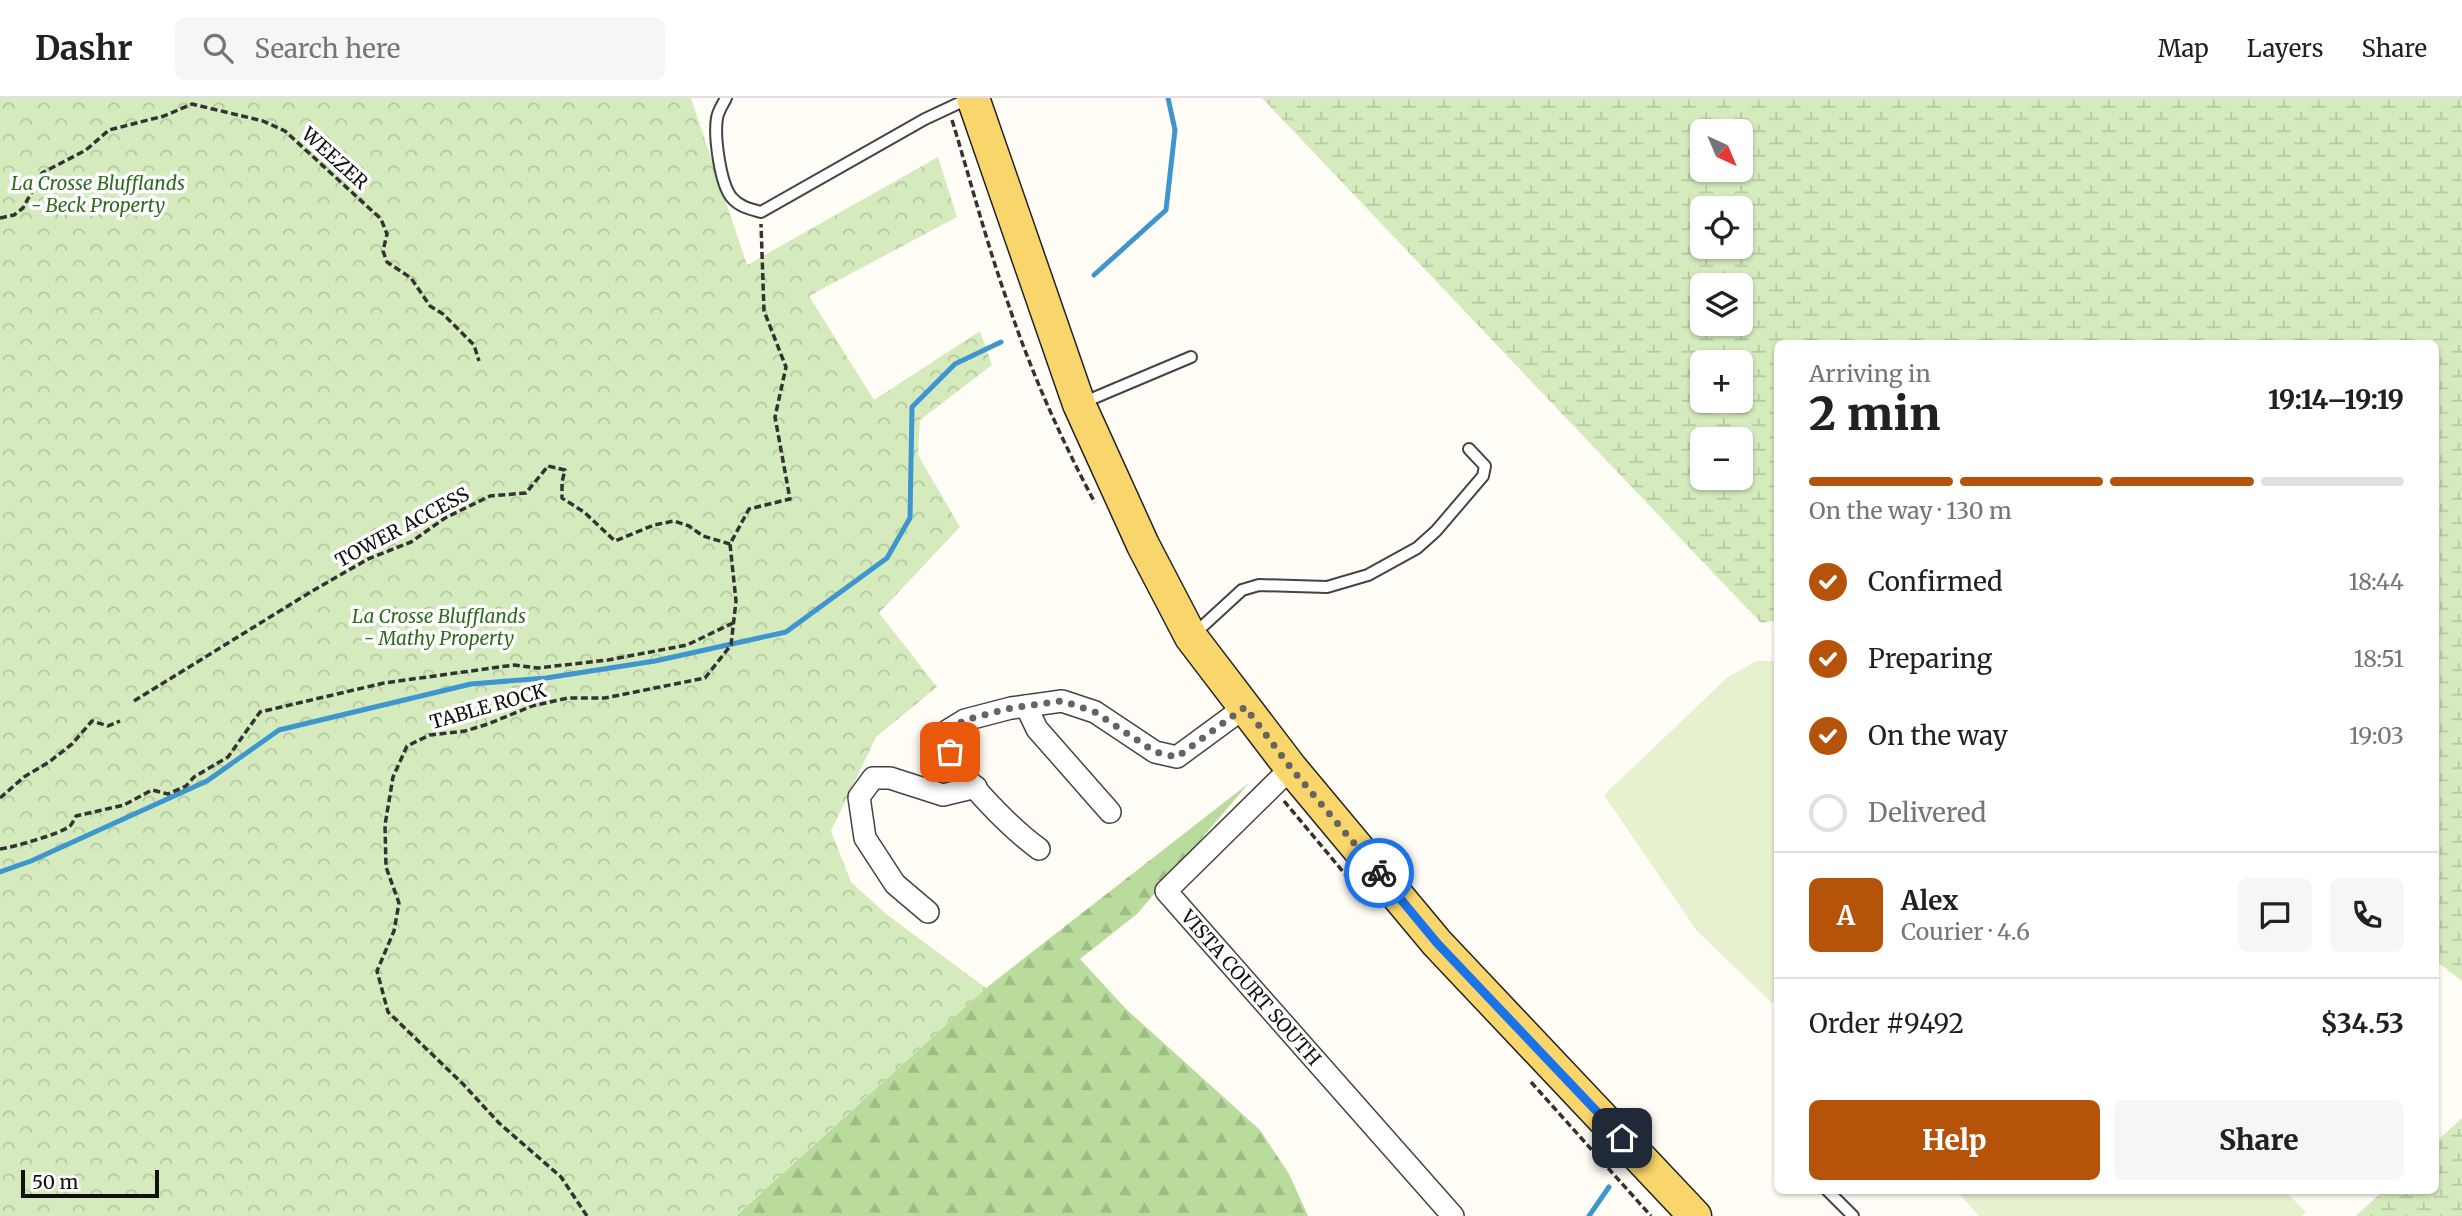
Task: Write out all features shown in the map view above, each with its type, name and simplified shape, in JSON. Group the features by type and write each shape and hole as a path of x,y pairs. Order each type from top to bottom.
{"main road":[{"path":"972,98 1079,404 1143,545 1191,637 1291,768 1437,943 1695,1216"}],"street":[{"path":"1039,849 1016,832 976,787 950,752 947,731 965,720 1062,701 1095,712 1155,752 1177,757 1245,707"},
{"path":"1026,706 1037,729 1110,812"},
{"name":"VISTA COURT SOUTH","path":"1291,768 1166,891 1453,1216"},
{"path":"928,912 895,884 865,838 859,797 873,778 890,778 943,796 976,787"}],"lane":[{"path":"726,98 717,118 717,145 722,172 730,196 744,207 761,212 891,138 972,98"},
{"path":"1079,404 1191,357"},
{"path":"1191,637 1242,590 1259,585 1327,587 1368,575 1417,548 1436,531 1483,476 1485,466 1469,449"},
{"path":"1831,1194 1853,1216"}],"path":[{"name":"WEEZER","path":"0,218 14,215 23,208 42,173 86,150 109,130 164,116 192,104 263,121 285,131 381,219 387,234 383,251 387,262 411,278 430,306 443,314 474,345 479,361"},
{"path":"730,544 749,509 790,499 775,417 786,367 764,311 761,212"},
{"name":"TOWER ACCESS","path":"134,701 309,593 369,559 411,542 445,518 490,496 526,493 548,466 565,470 562,498 584,512 615,541 654,524 674,521 689,526 704,536 730,544"},
{"name":"TABLE ROCK","path":"587,1216 561,1177 499,1123 463,1084 388,1012 377,971 394,930 399,903 386,867 385,825 393,778 407,746 430,736 465,731 531,706 568,698 605,698 705,678 731,645 736,601 730,544"},
{"path":"0,849 57,832 71,825 76,816 124,805 152,790 168,794 186,786 194,777 229,757 260,712 384,684 514,665 538,668 687,645 733,623"},
{"path":"0,798 24,777 72,744 92,721 108,726 120,720"}],"green space":[{"name":"La Crosse Blufflands - Mathy Property","path":"0,98 691,98 747,265 938,157 957,217 809,296 874,400 980,331 992,365 920,420 918,455 960,527 879,613 937,687 876,737 831,831 851,882 886,914 986,988 736,1216 0,1216"},
{"path":"1262,98 2462,98 2462,981 2439,963 2439,340 1774,340 1774,621 1761,623"},
{"path":"1757,661 1774,661 1772,1003 1697,931 1604,795 1729,676"},
{"path":"1249,783 1137,914 1080,959 1126,1009 1260,1130 1289,1174 1308,1216 736,1216 986,988"},
{"path":"2462,1118 2462,1216 2356,1216 2380,1194 2439,1194 2439,1139"},
{"path":"1960,1194 2288,1194 2306,1212 2302,1216 1979,1216"}],"waterway":[{"path":"1094,275 1166,210 1175,130 1168,98"},
{"path":"0,872 31,861 207,781 279,730 471,684 546,678 655,661 786,632 887,558 910,518 912,407 955,364 1001,342"},
{"path":"1589,1216 1609,1187"}],"way so far":[{"path":"950,752 947,731 965,720 1011,708 1062,701 1095,712 1155,752 1177,757 1245,707 1291,768 1379,873"}],"route":[{"path":"1379,873 1437,943 1622,1138"}],"park label":[{"name":"La Crosse Blufflands - Beck Property","path":"98,194"}]}
